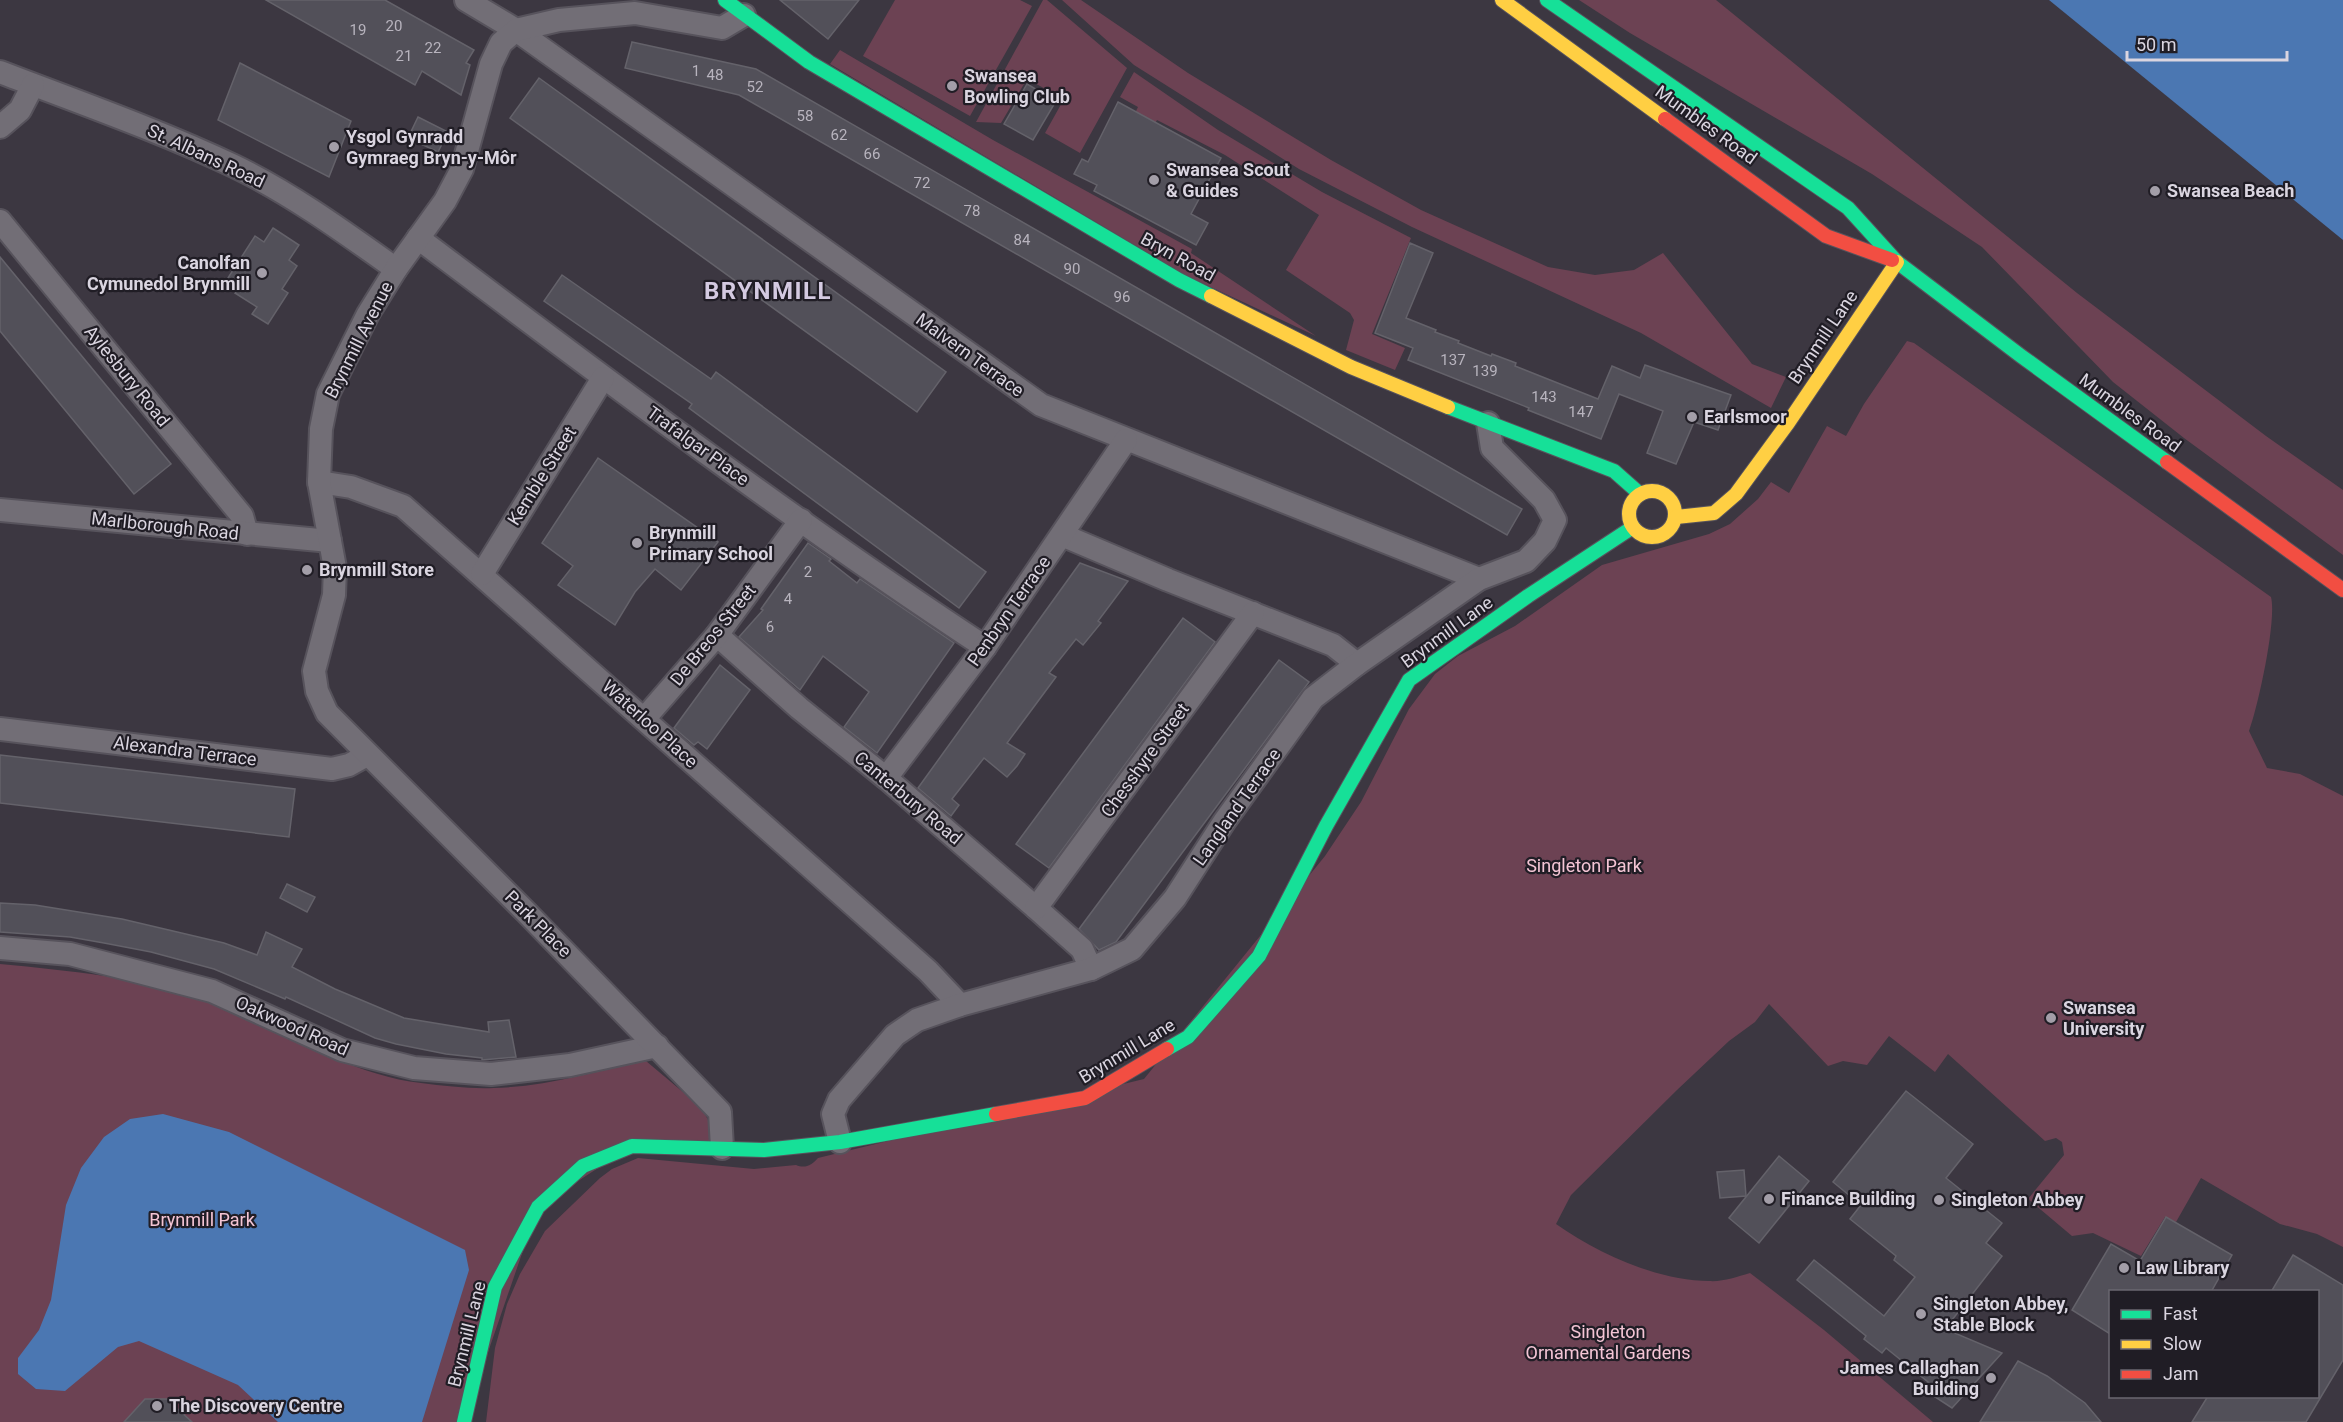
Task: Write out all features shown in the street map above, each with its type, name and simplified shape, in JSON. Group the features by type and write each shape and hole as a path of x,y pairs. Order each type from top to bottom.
{"street":[{"name":"Malvern Terrace","path":"466,0 516,30 1041,405 1126,441 1479,579"},
{"name":"Bryn Road","path":"725,0 809,62 1179,280 1351,367 1614,471 1640,494"},
{"name":"Mumbles Road","path":"1502,0 1826,236 1897,262"},
{"name":"Mumbles Road","path":"1547,0 1848,208 1897,262 2021,356 2343,590"},
{"path":"516,30 559,20 635,13 722,28 744,15"},
{"name":"Brynmill Avenue","path":"327,713 317,691 314,671 334,595 334,568 319,482 321,429 328,394 368,314 396,269 445,201 462,168 491,64 501,43 516,30"},
{"name":"St. Albans Road","path":"0,72 158,132 236,167 314,211 396,269"},
{"path":"0,127 20,110 33,85"},
{"name":"Aylesbury Road","path":"0,221 243,516 247,534"},
{"name":"Trafalgar Place","path":"418,238 603,378 890,585 985,647"},
{"name":"Brynmill Lane","path":"1676,517 1714,513 1736,494 1788,423 1897,262"},
{"name":"Kemble Street","path":"482,574 603,378"},
{"name":"Langland Terrace","path":"840,1142 833,1114 839,1100 895,1035 917,1020 960,1005 1091,969 1132,949 1175,898 1224,822 1313,698 1357,664 1479,579 1526,561 1545,542 1555,520 1544,500 1492,448 1488,423"},
{"name":"Penbryn Terrace","path":"886,778 985,647 1126,441"},
{"name":"Waterloo Place","path":"319,482 351,487 403,506 928,971 960,1005"},
{"path":"1652,490 1665,494 1673,504 1676,517 1671,528 1663,535 1652,537 1641,534 1633,527 1629,515 1631,503 1640,494 1652,490"},
{"name":"Marlborough Road","path":"0,510 330,541"},
{"name":"De Breos Street","path":"644,719 717,634 801,520"},
{"name":"Brynmill Lane","path":"464,1422 495,1287 538,1207 583,1166 632,1146 764,1150 840,1142 1085,1098 1188,1037 1259,956 1326,826 1409,680 1528,596 1633,527"},
{"path":"1062,535 1168,580 1333,645 1357,664"},
{"name":"Chesshyre Street","path":"1036,908 1253,613"},
{"name":"Canterbury Road","path":"717,634 799,708 886,778 1082,949 1091,969"},
{"name":"Park Place","path":"327,713 527,912 720,1112 722,1148"},
{"name":"Alexandra Terrace","path":"0,729 332,769 350,765 367,754"},
{"name":"Oakwood Road","path":"0,948 70,954 212,991 342,1050 414,1068 491,1074 570,1065 657,1046"}],"green space":[{"name":"Swansea Bowling Club","path":"895,0 1020,0 1032,6 970,116 863,56"},
{"path":"1043,0 1047,0 1127,68 1080,153 1045,133 1064,99 1027,79 1001,123 976,122"},
{"path":"1062,0 1081,0 1188,73 1331,160 1421,210 1548,267 1595,275 1634,270 1663,253 1752,364 1786,377 1771,408 1641,333 1412,227 1299,169 1134,65"},
{"path":"1579,0 1716,0 2077,293 2266,436 2343,490 2343,555 2184,438 2113,382 1982,247 1872,174 1630,33"},
{"path":"840,50 993,140 1192,249 1191,253 1316,336 1185,275 830,64"},
{"path":"1134,72 1218,130 1322,192 1411,238 1372,334 1405,348 1395,370 1346,350 1354,320 1350,313 1286,270 1319,215 1225,155 1157,120 1129,171 1112,161 1138,107 1120,97"},
{"name":"Singleton Park","path":"1907,341 1914,343 2271,597 2269,643 2249,731 2267,768 2300,774 2343,796 2343,1247 2317,1234 2280,1224 2201,1178 2176,1222 2165,1217 2141,1256 2093,1233 2072,1236 2028,1199 2064,1155 2062,1142 2056,1138 2045,1141 1948,1054 1935,1072 1889,1036 1867,1065 1843,1061 1828,1066 1769,1004 1755,1022 1729,1041 1571,1195 1556,1224 1609,1255 1649,1271 1689,1280 1714,1281 1750,1273 1824,1330 1933,1422 486,1422 495,1348 507,1304 520,1274 545,1231 612,1169 638,1158 754,1169 805,1166 818,1158 1144,1079 1325,856 1361,802 1409,709 1435,674 1458,656 1515,626 1602,565 1709,534 1730,524 1758,499 1771,482 1789,493 1827,426 1846,436 1864,404"},
{"name":"Brynmill Park","path":"0,964 106,976 184,993 236,1013 339,1060 393,1078 421,1083 476,1088 513,1087 551,1082 646,1061 702,1108 722,1148 632,1146 538,1207 464,1422 0,1422"}],"water":[{"path":"2049,0 2343,0 2343,240"},
{"path":"163,1114 229,1132 465,1250 469,1270 422,1422 278,1422 238,1385 139,1341 118,1347 65,1391 36,1389 18,1374 18,1358 39,1330 51,1300 66,1205 81,1168 104,1137 130,1119"}],"building":[{"path":"266,0 385,0 474,50 466,63 470,65 461,95 422,71 415,85"},
{"path":"780,0 859,0 828,39"},
{"path":"632,42 756,69 1522,509 1507,535 739,95 625,68"},
{"path":"240,63 351,121 329,177 218,120"},
{"path":"539,78 946,372 917,412 510,118"},
{"name":"Swansea Bowling Club","path":"1027,84 1056,101 1033,140 1004,124"},
{"name":"Swansea Scout & Guides","path":"1118,102 1221,158 1191,214 1208,223 1196,245 1094,191 1097,185 1074,174 1082,159 1088,162"},
{"path":"418,117 448,132 438,152 408,138"},
{"name":"Canolfan Cymunedol Brynmill","path":"273,228 299,245 289,260 297,266 282,289 288,293 268,324 252,314 257,307 235,293 239,289 226,281 255,236 264,242"},
{"path":"1410,243 1433,253 1406,318 1459,341 1458,343 1516,363 1515,366 1598,399 1612,366 1640,378 1645,365 1731,395 1718,430 1694,422 1676,464 1647,453 1663,411 1619,394 1601,439 1408,360 1413,348 1375,333"},
{"path":"0,257 171,464 134,494 0,331"},
{"path":"562,275 711,379 716,372 986,572 959,608 689,408 692,404 544,301"},
{"path":"598,458 718,542 681,590 655,569 635,592 615,625 558,585 573,566 542,543"},
{"path":"808,543 831,559 829,561 857,583 860,579 954,643 877,753 844,727 869,692 823,656 800,690 739,637 763,610 761,609"},
{"path":"1080,563 1128,581 1098,621 1101,623 1083,645 1076,639 1049,673 1056,677 1007,743 1025,754 1017,766 1007,777 984,758 952,799 959,805 951,816 918,788"},
{"path":"1183,618 1215,642 1049,868 1016,844"},
{"path":"1279,660 1309,682 1116,942 1099,950 1079,929"},
{"path":"720,665 750,690 707,749 698,742 694,745 674,728"},
{"path":"0,755 295,789 289,837 0,803"},
{"path":"287,884 315,897 307,912 280,898"},
{"path":"0,903 35,905 122,919 224,943 257,955 266,932 302,949 292,967 335,989 404,1018 489,1032 488,1022 509,1020 516,1057 482,1060 482,1058 446,1054 375,1038 286,997 285,999 214,969 151,952 70,937 0,932"},
{"name":"Singleton Abbey","path":"1906,1091 1973,1144 1946,1178 2002,1223 1986,1243 2002,1256 1945,1329 2002,1353 1952,1408 1923,1389 1928,1382 1886,1348 1882,1353 1864,1339 1866,1336 1797,1280 1814,1260 1884,1316 1915,1277 1894,1260 1896,1256 1850,1219 1861,1205 1833,1182"},
{"name":"Finance Building","path":"1779,1156 1809,1181 1759,1243 1729,1218"},
{"path":"1744,1170 1746,1196 1720,1198 1717,1172"},
{"path":"2166,1217 2232,1255 2212,1290 2109,1290 2109,1333 2072,1310 2111,1244 2140,1261"},
{"path":"2293,1255 2343,1285 2343,1360 2306,1422 2192,1422 2207,1398 2319,1398 2319,1290 2272,1290"},
{"path":"2018,1361 2047,1376 2085,1403 2101,1422 1980,1422"},
{"name":"The Discovery Centre","path":"145,1399 167,1399 192,1422 124,1422"}],"traffic: fast":[{"path":"725,0 809,62 1179,280 1211,296"},
{"path":"1547,0 1848,208 1897,262 2167,462"},
{"path":"1448,407 1614,471 1640,494"},
{"path":"1167,1049 1188,1037 1259,956 1326,826 1409,680 1528,596 1633,527"},
{"path":"464,1422 495,1287 538,1207 583,1166 632,1146 764,1150 840,1142 996,1114"}],"traffic: slow":[{"path":"1502,0 1665,119"},
{"path":"1676,517 1714,513 1736,494 1788,423 1897,262"},
{"path":"1211,296 1351,367 1448,407"},
{"path":"1652,491 1668,498 1675,514 1668,530 1652,537 1636,530 1629,514 1636,498 1652,491"}],"traffic: jam":[{"path":"1665,119 1826,236 1892,260"},
{"path":"2167,462 2343,590"},
{"path":"996,1114 1085,1098 1167,1049"}],"place":[{"name":"Swansea Bowling Club","path":"952,86"},
{"name":"Ysgol Gynradd Gymraeg Bryn-y-Môr","path":"334,147"},
{"name":"Swansea Scout & Guides","path":"1154,180"},
{"name":"Swansea Beach","path":"2155,191"},
{"name":"Canolfan Cymunedol Brynmill","path":"262,273"},
{"name":"Earlsmoor","path":"1692,417"},
{"name":"Brynmill Primary School","path":"637,543"},
{"name":"Brynmill Store","path":"307,570"},
{"name":"Swansea University","path":"2051,1018"},
{"name":"Finance Building","path":"1769,1199"},
{"name":"Singleton Abbey","path":"1939,1200"},
{"name":"Law Library","path":"2124,1268"},
{"name":"Singleton Abbey, Stable Block","path":"1921,1314"},
{"name":"James Callaghan Building","path":"1991,1378"},
{"name":"The Discovery Centre","path":"157,1406"}],"district":[{"name":"BRYNMILL","path":"768,291"}],"park label":[{"name":"Singleton Ornamental Gardens","path":"1608,1342"}]}
